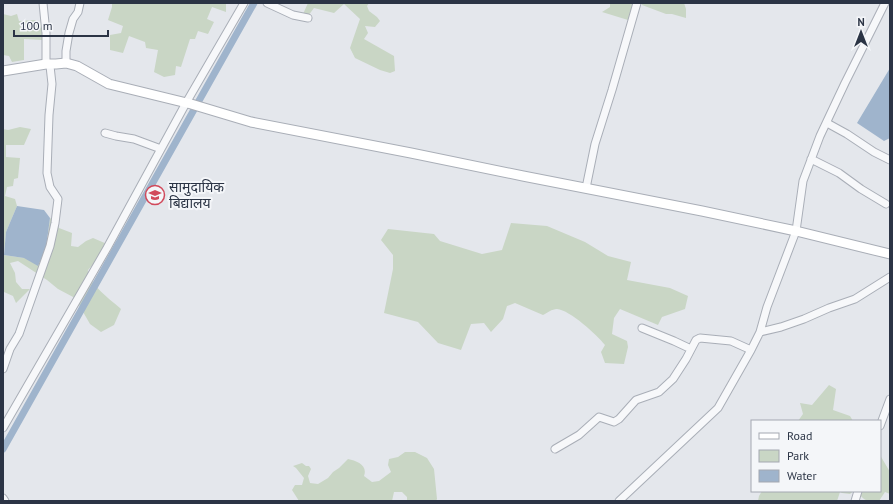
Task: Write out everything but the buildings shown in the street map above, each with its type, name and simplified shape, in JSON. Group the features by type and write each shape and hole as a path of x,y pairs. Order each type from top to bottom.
{"main road":[{"path":"3,72 46,64 66,63 77,66 109,84 189,104 251,122 694,209 796,231 890,254"}],"street":[{"path":"3,369 10,349 18,334 50,246 58,200 50,187 47,173 49,115 52,84 50,66 46,64 46,33 43,3"},
{"path":"66,63 69,32 73,19 78,12 80,3"},
{"path":"3,428 107,248 161,149 189,104 244,3"},
{"path":"267,3 293,14 308,18"},
{"path":"586,188 595,144 637,3"},
{"path":"619,501 718,408 751,350 760,332 767,307 796,231 803,181 820,136 885,3"},
{"path":"827,123 874,152 890,160"},
{"path":"106,133 161,149"},
{"path":"811,160 839,173 861,189 886,204"},
{"path":"760,332 781,327 855,299 890,277"},
{"path":"642,328 674,341 691,350"},
{"path":"556,449 579,435 599,418 614,422 619,419 636,400 659,392 673,379 696,340 700,338 731,342 751,350"},
{"path":"881,423 890,399"}],"green space":[{"path":"112,3 226,3 226,12 212,7 207,19 214,22 208,34 198,31 195,39 190,39 181,67 176,66 175,75 164,77 154,72 158,50 146,48 145,42 129,36 123,53 110,50 110,35 121,33 123,26 108,20"},
{"path":"308,3 369,3 367,6 369,11 380,21 375,27 365,26 368,33 364,39 394,56 395,71 390,73 380,70 355,58 350,48 360,19 344,4 334,13 314,8 308,16 303,14"},
{"path":"610,3 635,3 628,20 602,12 610,7"},
{"path":"642,3 684,3 686,18 666,14 642,5"},
{"path":"3,14 11,16 17,14 19,21 35,20 42,25 42,40 24,39 24,60 12,62 9,56 3,55"},
{"path":"20,127 31,129 24,145 6,145 6,157 20,158 18,178 14,179 13,186 7,187 5,196 15,199 17,206 6,232 4,255 24,258 46,248 50,218 58,224 59,228 72,233 71,246 78,247 93,238 107,244 101,255 88,270 88,275 95,286 121,309 114,325 101,332 90,324 75,298 58,289 18,261 10,263 15,273 16,282 22,289 30,289 16,303 13,296 4,292 3,293 3,129 8,130"},
{"path":"511,223 547,226 585,242 608,256 631,262 627,280 670,288 688,296 685,309 662,317 658,325 620,309 614,318 612,334 627,341 628,347 624,364 605,363 601,352 605,345 590,329 576,318 562,310 551,310 543,315 515,303 507,306 503,319 491,332 484,323 471,324 461,350 438,343 418,322 384,313 393,269 393,255 381,240 388,229 434,234 440,241 482,254 502,250"},
{"path":"829,385 836,389 833,410 850,416 852,420 799,420 803,414 800,403 812,405"},
{"path":"405,452 415,452 427,458 434,469 436,501 407,501 407,497 402,492 394,492 392,501 299,501 292,490 295,485 302,485 304,478 293,466 302,463 309,466 311,469 308,476 310,483 318,484 328,478 348,459 361,464 365,472 364,476 372,482 379,481 391,472 388,465 389,459 398,457"},
{"path":"881,457 890,472 890,494 885,492 879,501 866,500 858,492 881,492"},
{"path":"761,492 840,492 837,501 758,501"},
{"path":"840,492 852,492 850,494"}],"water":[{"path":"890,68 890,138 884,141 857,123"},
{"path":"17,206 44,210 50,218 46,248 38,266 24,258 4,255 6,232"}],"waterway":[{"path":"3,449 254,3"}],"place":[{"name":"सामुदायिक बिद्यालय","path":"155,195"}]}
